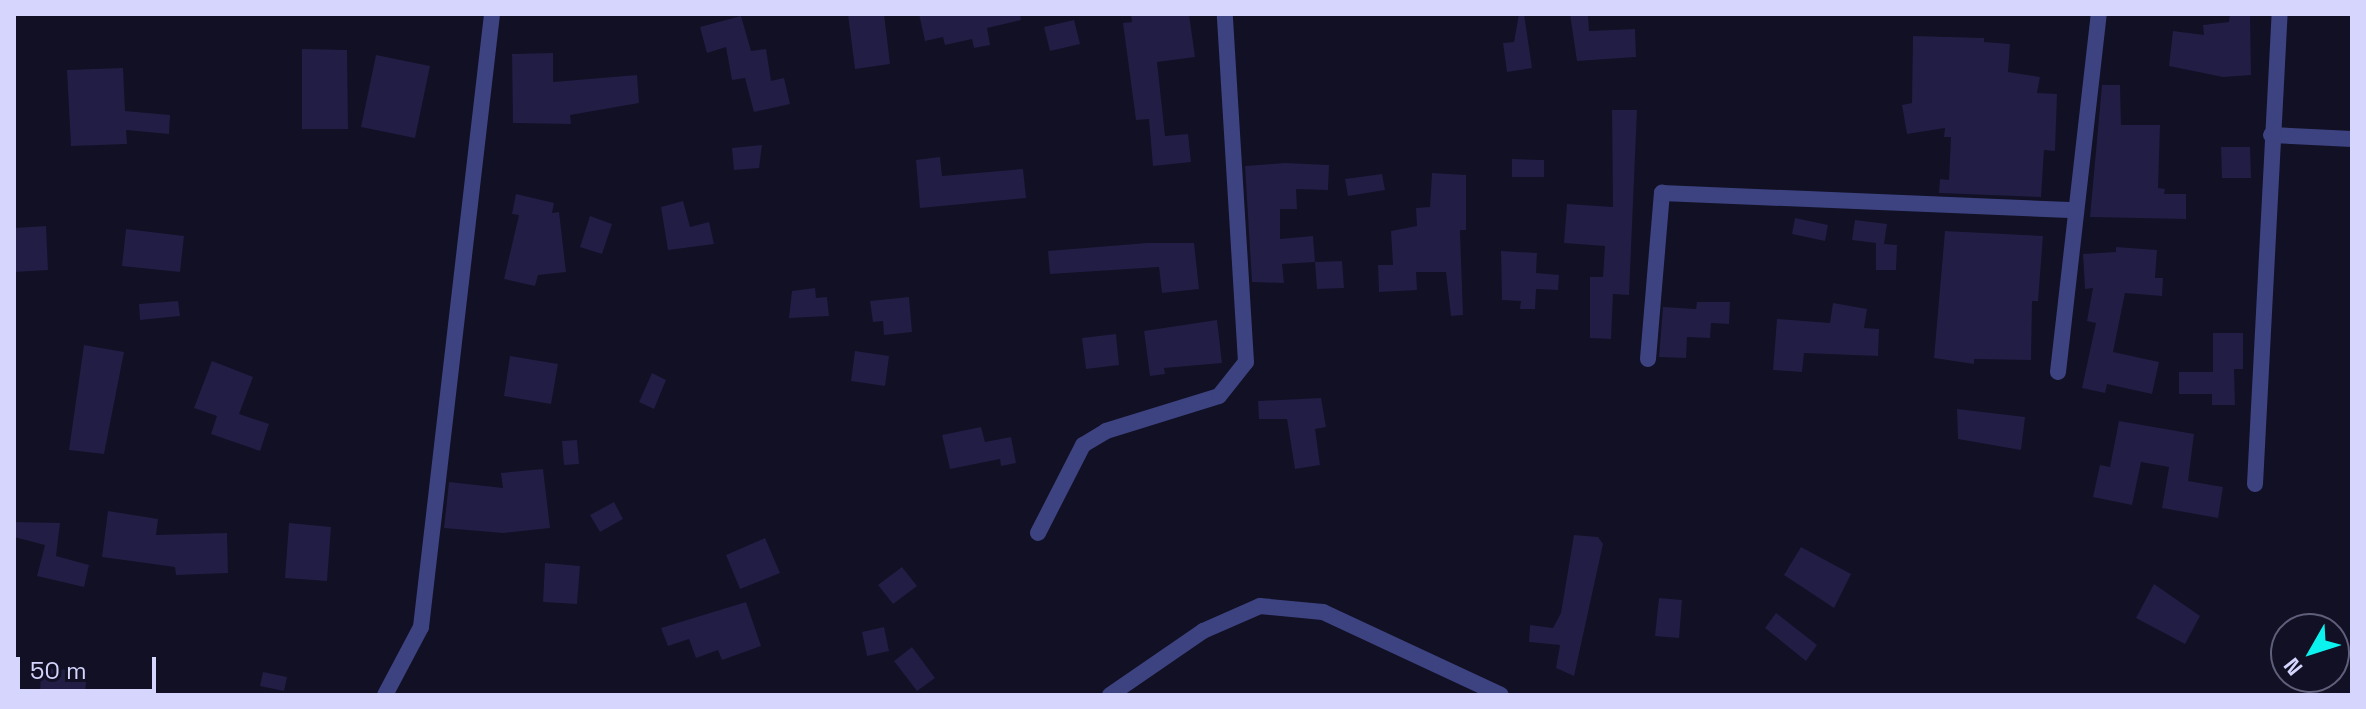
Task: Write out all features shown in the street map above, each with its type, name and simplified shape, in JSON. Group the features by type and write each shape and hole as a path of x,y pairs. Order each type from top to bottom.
{"street":[{"path":"385,695 421,627 465,284 492,14"},
{"path":"1038,533 1083,445 1106,431 1219,396 1246,362 1225,14"},
{"path":"2058,372 2099,14"},
{"path":"2255,484 2271,135 2280,14"},
{"path":"2271,135 2352,139"},
{"path":"1648,359 1662,193 2076,210"},
{"path":"1110,695 1203,631 1260,606 1323,612 1501,695"}],"building":[{"path":"848,14 884,14 890,64 855,69"},
{"path":"919,14 1020,14 1021,20 987,28 990,45 974,48 972,39 945,45 943,37 925,41"},
{"path":"1131,14 1189,14 1195,57 1157,62 1165,136 1188,134 1191,162 1153,166 1149,119 1136,120 1123,23 1132,22"},
{"path":"1519,14 1524,14 1532,68 1507,72 1503,43 1514,42"},
{"path":"1570,14 1588,14 1589,31 1635,29 1636,57 1577,61"},
{"path":"2230,14 2250,14 2251,75 2223,77 2169,66 2173,31 2204,35 2203,25 2229,22"},
{"path":"741,16 751,51 766,49 771,81 784,78 790,104 754,112 745,78 732,80 726,47 707,53 700,27"},
{"path":"1074,20 1080,44 1050,51 1044,27"},
{"path":"1913,36 1984,38 1984,42 2010,44 2008,72 2040,77 2037,93 2057,94 2055,151 2044,150 2041,197 1939,193 1940,179 1949,180 1951,137 1944,137 1945,128 1907,134 1902,105 1912,103"},
{"path":"302,49 347,50 348,129 302,129"},
{"path":"553,53 553,82 637,75 639,103 570,115 571,124 513,123 512,54"},
{"path":"376,55 430,66 415,138 361,127"},
{"path":"123,68 125,111 170,115 169,134 126,130 127,144 71,146 67,70"},
{"path":"2102,85 2120,85 2121,125 2160,125 2158,188 2165,189 2164,194 2186,194 2186,219 2090,217"},
{"path":"1612,110 1637,110 1629,295 1613,294 1611,339 1590,338 1590,277 1603,277 1605,246 1564,243 1567,204 1613,207"},
{"path":"762,145 759,168 734,170 732,148"},
{"path":"2221,147 2250,147 2251,178 2222,178"},
{"path":"940,157 942,176 1023,169 1026,198 920,208 916,160"},
{"path":"1512,159 1544,160 1544,177 1512,177"},
{"path":"1285,163 1329,165 1328,190 1296,189 1297,209 1280,209 1280,239 1313,236 1315,262 1282,264 1284,283 1252,282 1245,166"},
{"path":"1432,173 1466,175 1466,230 1460,230 1463,315 1451,316 1446,272 1416,272 1417,290 1379,292 1378,265 1393,265 1391,231 1417,226 1416,208 1430,207"},
{"path":"1382,174 1385,190 1348,196 1345,179"},
{"path":"516,194 554,203 552,213 559,212 566,272 538,275 535,286 504,279 519,215 512,214"},
{"path":"683,201 690,227 709,222 714,244 668,250 661,207"},
{"path":"590,216 612,224 602,254 580,247"},
{"path":"1795,218 1828,225 1825,241 1792,234"},
{"path":"1855,220 1887,224 1884,244 1897,245 1896,270 1876,270 1876,243 1852,240"},
{"path":"46,226 48,270 14,272 14,228"},
{"path":"126,229 184,236 180,272 122,266"},
{"path":"1945,231 2043,236 2038,301 2032,301 2031,360 1974,359 1974,364 1934,358"},
{"path":"1147,243 1194,243 1199,289 1162,293 1159,267 1050,274 1048,251"},
{"path":"2116,247 2157,250 2155,278 2163,278 2162,296 2125,293 2113,352 2159,362 2152,394 2107,384 2105,393 2082,388 2096,323 2087,321 2093,288 2085,289 2083,254 2116,252"},
{"path":"1501,251 1537,253 1536,273 1559,275 1558,290 1536,289 1535,309 1520,309 1521,301 1502,300"},
{"path":"1342,261 1344,288 1317,289 1315,262"},
{"path":"815,288 816,298 827,297 829,316 789,318 792,291"},
{"path":"909,297 912,332 884,335 883,321 873,322 870,301"},
{"path":"178,301 180,316 140,320 139,304"},
{"path":"1697,302 1730,302 1729,324 1711,323 1710,338 1687,337 1686,358 1659,357 1663,307 1696,309"},
{"path":"1833,303 1867,309 1864,328 1879,329 1878,356 1804,353 1802,372 1773,370 1777,319 1830,323"},
{"path":"1217,320 1222,363 1164,368 1165,374 1150,376 1144,331"},
{"path":"2213,333 2243,333 2243,369 2234,369 2235,405 2212,405 2212,394 2179,394 2179,372 2213,372"},
{"path":"1116,334 1119,365 1086,369 1082,338"},
{"path":"84,345 124,352 104,454 69,450"},
{"path":"855,351 889,356 885,386 851,381"},
{"path":"510,356 558,364 551,404 504,396"},
{"path":"212,361 253,377 239,414 269,424 260,451 211,434 217,416 194,408"},
{"path":"652,373 666,380 654,409 639,402"},
{"path":"1321,398 1326,427 1315,429 1320,465 1295,469 1287,419 1259,419 1258,401"},
{"path":"1957,409 2025,417 2021,450 1958,439"},
{"path":"2119,421 2194,434 2188,481 2223,487 2218,518 2162,508 2169,467 2141,462 2132,505 2093,497 2100,465 2110,467"},
{"path":"981,427 985,442 1011,437 1016,463 1001,466 1000,459 950,469 942,435"},
{"path":"577,440 579,464 564,465 562,441"},
{"path":"543,469 550,528 503,533 444,528 449,482 503,488 501,473"},
{"path":"614,502 623,519 600,532 590,515"},
{"path":"108,511 158,519 156,535 227,533 228,573 176,575 175,567 102,557"},
{"path":"14,522 60,523 56,556 89,565 84,587 37,576 45,545 14,537"},
{"path":"289,523 331,527 327,581 285,578"},
{"path":"1574,535 1598,537 1603,544 1574,676 1556,668 1560,645 1529,642 1530,625 1553,628 1561,613"},
{"path":"765,538 780,573 740,589 726,555"},
{"path":"1801,547 1851,574 1834,608 1784,575"},
{"path":"545,563 580,566 577,604 543,602"},
{"path":"902,567 917,586 893,604 878,585"},
{"path":"2154,584 2200,616 2185,644 2136,618"},
{"path":"1659,598 1682,600 1679,638 1655,636"},
{"path":"746,602 761,646 722,660 718,650 696,658 689,639 668,646 661,628"},
{"path":"1776,613 1817,645 1806,661 1765,628"},
{"path":"884,627 889,651 867,656 862,632"},
{"path":"912,647 935,678 917,691 894,661"},
{"path":"41,668 87,671 85,695 40,695"},
{"path":"263,672 287,677 284,691 260,686"}]}
